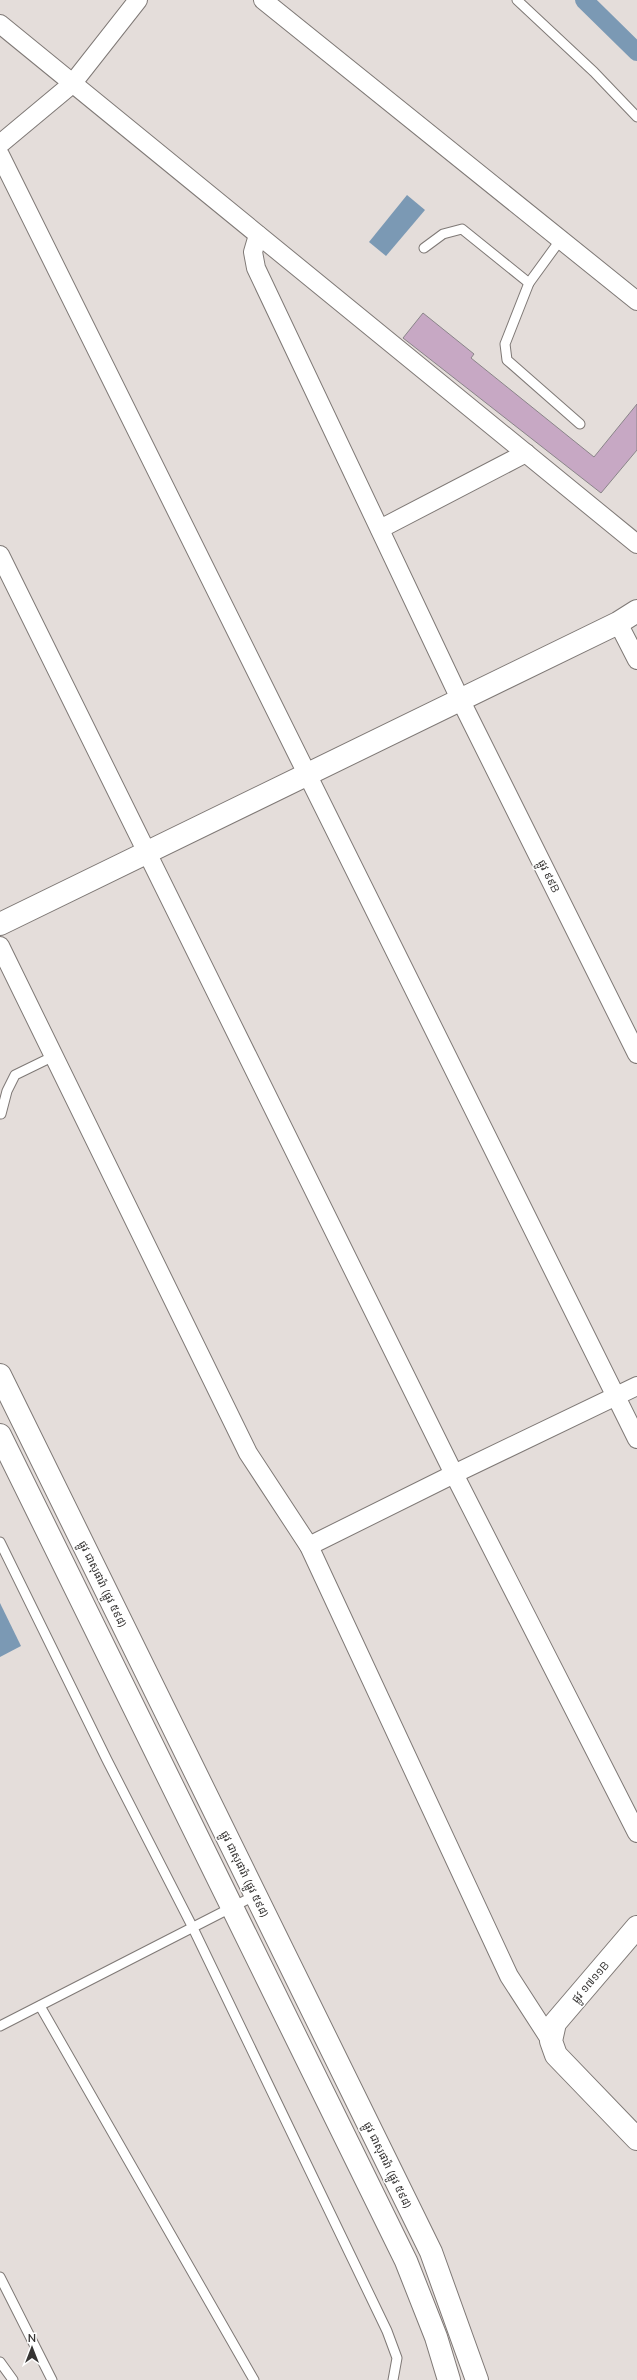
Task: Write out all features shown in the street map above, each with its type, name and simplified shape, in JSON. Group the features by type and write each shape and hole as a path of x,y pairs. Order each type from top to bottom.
{"main road":[{"path":"0,924 148,850 307,776 460,699 618,623 637,611"},
{"name":"ផ្លូវ ជាសុផារ៉ា (ផ្លូវ ៥៩៨)","path":"1,1380 256,1895 430,2252 477,2380"},
{"path":"0,1435 406,2261 436,2337 450,2380"},
{"name":"ផ្លូវ ១៧១១B","path":"551,2041 555,2023 637,1927"},
{"path":"551,2041 556,2055 637,2139"}],"street":[{"path":"0,144 72,84 138,0"},
{"path":"263,0 637,301"},
{"path":"0,24 637,544"},
{"path":"0,155 637,1439"},
{"name":"ផ្លូវ ៩៩B","path":"258,235 253,252 256,268 460,699 637,1054"},
{"path":"380,529 526,453"},
{"path":"0,555 148,850 454,1474 637,1833"},
{"path":"618,623 637,660"},
{"path":"0,946 248,1453 308,1546 509,1976 551,2041"},
{"path":"308,1546 637,1386"}],"lane":[{"path":"517,0 594,72 637,116"},
{"path":"424,248 443,234 462,229 529,283"},
{"path":"561,239 529,283 505,344 507,360 580,424"},
{"path":"1,1114 7,1091 15,1075 54,1056"},
{"path":"0,1542 107,1760 192,1926 387,2331 397,2358 393,2380"},
{"path":"0,2026 192,1926 256,1895"},
{"path":"40,2006 254,2380"},
{"path":"0,2277 52,2380"},
{"path":"0,2362 13,2380"}],"water":[{"path":"407,195 425,210 386,256 369,242"},
{"path":"0,1603 21,1646 0,1657"}],"building":[{"path":"423,313 474,354 471,358 594,457 637,404 637,450 601,493 403,338"}],"waterway":[{"path":"584,0 637,52"}]}
